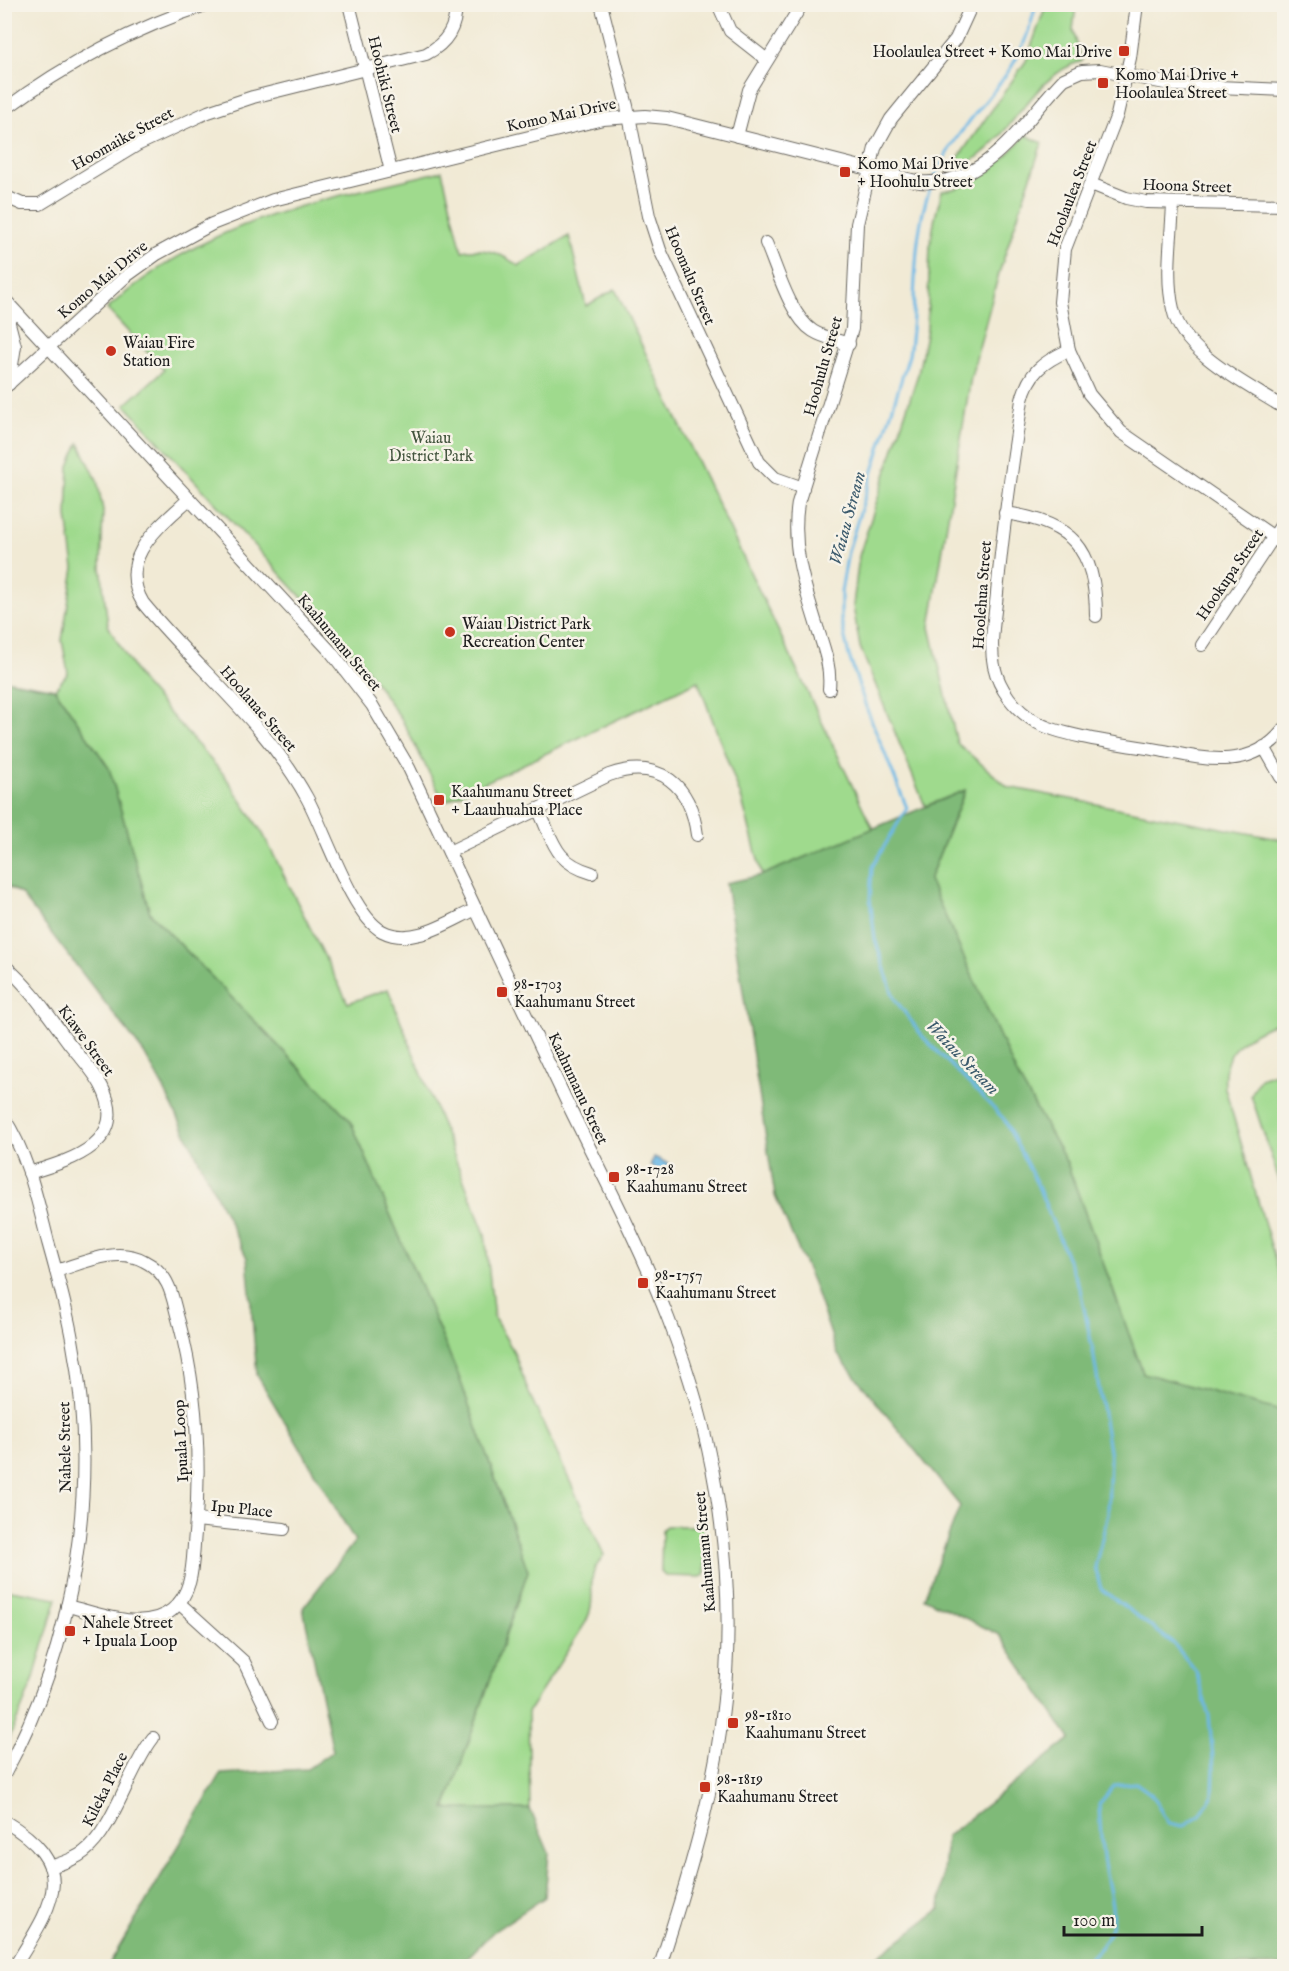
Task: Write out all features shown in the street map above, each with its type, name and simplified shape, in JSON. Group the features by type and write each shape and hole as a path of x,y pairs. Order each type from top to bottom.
{"street":[{"path":"4,110 54,74 108,44 163,20 208,4"},
{"name":"Hoohiki Street","path":"349,4 391,171"},
{"name":"Hoomaike Street","path":"4,196 22,204 40,204 136,145 193,118 253,97 416,57 442,44 453,28 456,4"},
{"name":"Hoomalu Street","path":"602,4 653,231 668,270 759,462 775,478 803,488"},
{"path":"718,4 730,30 767,60"},
{"path":"737,136 749,90 802,4"},
{"name":"Hoohulu Street","path":"829,689 831,670 796,549 796,514 849,344 855,315 857,224 869,169 879,137 956,39 972,4"},
{"name":"Hoolaulea Street","path":"1137,4 1127,75 1117,115 1070,232 1061,272 1061,315 1069,350 1089,394 1121,432 1279,541"},
{"name":"Komo Mai Drive","path":"7,386 125,277 194,232 273,200 603,119 629,116 667,118 920,182 948,181 969,174 991,159 1064,79 1090,70 1199,87 1284,90"},
{"name":"Hoona Street","path":"1091,184 1136,200 1284,205"},
{"path":"1173,203 1171,291 1173,311 1180,328 1203,354 1284,408"},
{"path":"766,243 794,307 804,323 820,335 849,344"},
{"path":"7,302 15,346 7,386"},
{"name":"Kaahumanu Street","path":"7,302 331,652 360,688 396,743 668,1317 692,1387 716,1490 727,1599 723,1721 713,1783 698,1847 660,1966"},
{"name":"Hoolehua Street","path":"1069,350 1047,360 1035,370 1027,383 1005,513 992,656 1000,686 1020,711 1038,724 1056,730 1208,760 1242,758 1264,747 1284,729"},
{"name":"Hoolauae Street","path":"189,499 149,537 138,554 134,574 137,591 143,603 253,723 286,764 312,807 357,903 369,921 390,934 411,936 428,932 476,909"},
{"path":"1005,513 1044,521 1069,536 1084,555 1093,573 1096,616"},
{"name":"Hookupa Street","path":"1202,645 1279,541 1284,521"},
{"path":"1264,747 1281,777"},
{"path":"449,852 620,771 648,770 665,776 681,790 694,815 697,835"},
{"path":"538,809 562,857 572,866 592,873"},
{"name":"Kiawe Street","path":"4,965 36,998 95,1077 106,1099 106,1127 94,1146 73,1160 29,1173"},
{"name":"Nahele Street","path":"4,1118 29,1173 73,1339 83,1437 81,1509 67,1606 39,1700 4,1775"},
{"name":"Ipuala Loop","path":"56,1271 108,1256 128,1255 149,1264 166,1282 185,1344 195,1397 199,1455 190,1580 179,1603"},
{"name":"Ipu Place","path":"196,1520 284,1528"},
{"path":"67,1606 137,1621 160,1617 179,1603 244,1662 272,1721"},
{"name":"Kileka Place","path":"50,1867 78,1857 98,1838 139,1755 153,1738"},
{"path":"4,1821 32,1839 45,1854 50,1867 53,1888 50,1906 15,1966"}],"green space":[{"path":"1046,5 1076,5 1073,30 1082,61 1062,70 1045,83 987,150 969,163 949,171 1026,61"},
{"path":"1026,135 1042,143 999,273 971,377 930,627 957,743 1008,787 1284,840 1284,1019 1249,1036 1233,1051 1225,1073 1225,1088 1284,1290 1284,1412 1143,1373 1067,1163 1016,1073 929,880 965,791 925,806 860,647 853,606 859,556 918,374 927,329 930,246 942,191 956,189 979,178 999,163"},
{"name":"Waiau District Park","path":"442,171 462,251 492,252 518,266 569,236 586,306 615,289 873,829 762,875 742,800 698,681 444,802 403,722 363,664 125,405 164,370 107,309 145,278 184,253 265,218 307,204"},
{"path":"79,443 97,480 103,510 101,567 108,626 141,681 225,776 263,834 348,1003 388,989 485,1234 494,1318 514,1352 529,1393 604,1555 593,1573 590,1612 586,1622 528,1712 530,1809 445,1810 528,1571 459,1377 350,1120 150,913 109,768 55,689 68,673 62,640 74,568 67,516 69,466"},
{"path":"5,680 55,689 109,768 150,913 350,1120 459,1377 528,1571 445,1809 530,1809 549,1853 545,1897 493,1932 459,1966 108,1966 221,1774 307,1769 333,1751 303,1608 355,1541 257,1375 247,1258 163,1087 144,1053 21,894 5,885"},
{"path":"965,790 929,880 1016,1073 1067,1163 1143,1373 1284,1412 1284,1966 865,1966 940,1909 946,1837 1070,1739 1000,1635 924,1598 960,1506 838,1355 813,1283 775,1196 726,883 762,875"},
{"path":"1284,1070 1284,1195 1251,1095 1260,1078"},
{"path":"666,1526 701,1526 705,1531 705,1573 701,1577 665,1576 661,1572 662,1530"},
{"path":"5,1589 57,1598 33,1681 5,1749"}],"water":[{"path":"654,1157 669,1164 665,1173 650,1166"}],"waterway":[{"name":"Waiau Stream","path":"935,177 950,147 1016,59 1027,36 1036,4"},
{"name":"Waiau Stream","path":"931,186 924,206 917,248 909,355 848,551 841,592 841,620 849,656 866,707 907,808 872,867 870,899 875,939 894,998 923,1037 1004,1119 1037,1184 1080,1289 1093,1351 1110,1457 1108,1514 1095,1567 1101,1589 1173,1643 1196,1671 1209,1716 1214,1769 1213,1795 1200,1815 1183,1826 1168,1823 1151,1794 1136,1783 1115,1785 1099,1804 1102,1849 1112,1920 1110,1931 1104,1942 1080,1966"}],"place":[{"name":"Hoolaulea Street + Komo Mai Drive","path":"1124,51"},
{"name":"Komo Mai Drive + Hoolaulea Street","path":"1103,83"},
{"name":"Komo Mai Drive + Hoohulu Street","path":"845,172"},
{"name":"Waiau Fire Station","path":"111,351"},
{"name":"Waiau District Park Recreation Center","path":"450,632"},
{"name":"Kaahumanu Street + Laauhuahua Place","path":"439,800"},
{"name":"98-1703 Kaahumanu Street","path":"502,992"},
{"name":"98-1728 Kaahumanu Street","path":"614,1177"},
{"name":"98-1757 Kaahumanu Street","path":"643,1283"},
{"name":"Nahele Street + Ipuala Loop","path":"70,1631"},
{"name":"98-1810 Kaahumanu Street","path":"733,1723"},
{"name":"98-1819 Kaahumanu Street","path":"705,1787"}]}
